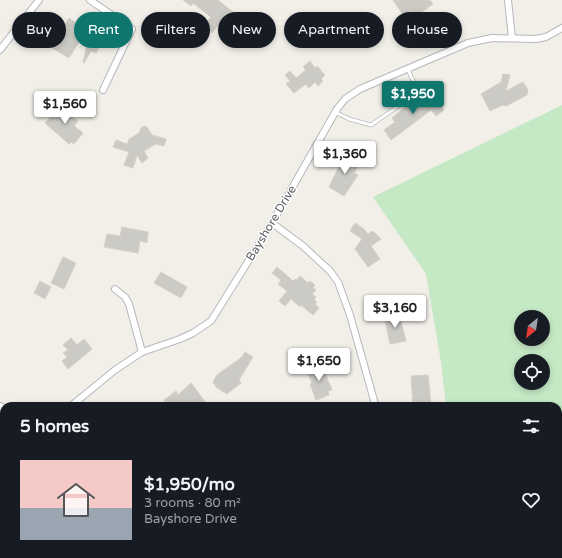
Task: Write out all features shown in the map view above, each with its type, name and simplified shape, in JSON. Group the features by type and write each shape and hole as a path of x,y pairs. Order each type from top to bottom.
{"street":[{"path":"0,50 39,0"},
{"path":"90,0 132,30 103,90"},
{"path":"508,0 512,38"},
{"name":"Bayshore Drive","path":"75,402 115,370 142,352 180,339 211,321 272,223 335,112 345,99 360,89 468,42 492,38 536,39 546,37 562,28"},
{"path":"272,223 303,246 330,271 338,282 350,315 374,402"},
{"path":"115,289 125,297 129,304 142,352"}],"lane":[{"path":"335,112 349,119 371,125 416,94 418,86 411,77 408,68"}],"green space":[{"path":"562,105 562,402 446,402 441,362 426,274 373,197"}],"building":[{"path":"183,0 218,0 233,12 218,12 218,25 212,33 210,31 210,12 205,12 193,3 191,6"},
{"path":"393,0 430,0 433,4 422,12 401,12"},
{"path":"69,18 74,22 74,48 75,48 69,58 52,48 66,48 66,23"},
{"path":"86,48 99,48 96,53 91,51 84,63"},
{"path":"310,61 315,68 317,66 325,75 321,79 323,81 318,86 315,82 309,88 306,84 294,93 286,84 290,81 285,75 290,71 296,78 306,70 303,67"},
{"path":"503,74 510,75 506,91 523,82 528,90 527,95 506,106 503,105 490,111 481,94 501,82"},
{"path":"431,93 444,110 436,116 431,110 391,140 384,130 395,122 392,118 413,101 416,104"},
{"path":"63,104 69,109 67,112 78,121 74,126 83,133 74,144 71,142 69,144 45,123 51,116 53,117"},
{"path":"144,126 147,127 152,135 166,139 164,146 156,144 144,151 148,158 142,163 137,155 133,168 124,165 129,152 113,147 116,140 127,144 129,139 139,133 141,128"},
{"path":"345,154 360,163 354,173 358,175 344,196 329,187"},
{"path":"355,223 364,229 368,234 373,231 381,239 371,246 380,259 368,267 355,249 362,239 350,231"},
{"path":"122,227 148,232 147,243 140,241 138,253 104,247 107,234 120,236"},
{"path":"63,257 76,263 64,289 51,283"},
{"path":"277,267 293,281 295,279 297,280 300,276 308,283 310,281 315,285 313,288 316,290 312,294 316,297 314,299 317,302 315,304 319,308 313,315 291,299 285,306 279,301 287,291 278,284 281,280 272,273"},
{"path":"161,272 187,287 181,298 154,283"},
{"path":"40,281 51,287 45,299 34,293"},
{"path":"399,313 406,341 390,344 384,316"},
{"path":"71,338 77,345 84,339 92,349 68,369 62,361 67,357 63,353 68,350 63,345"},
{"path":"245,352 253,357 239,380 241,383 227,394 217,388 213,382 217,375 242,357"},
{"path":"316,362 320,372 324,371 332,390 328,391 329,395 316,400 310,384 312,383 307,366"},
{"path":"428,375 431,402 413,402 411,376"},
{"path":"191,383 205,402 165,402 164,400 176,391 178,395"}]}
